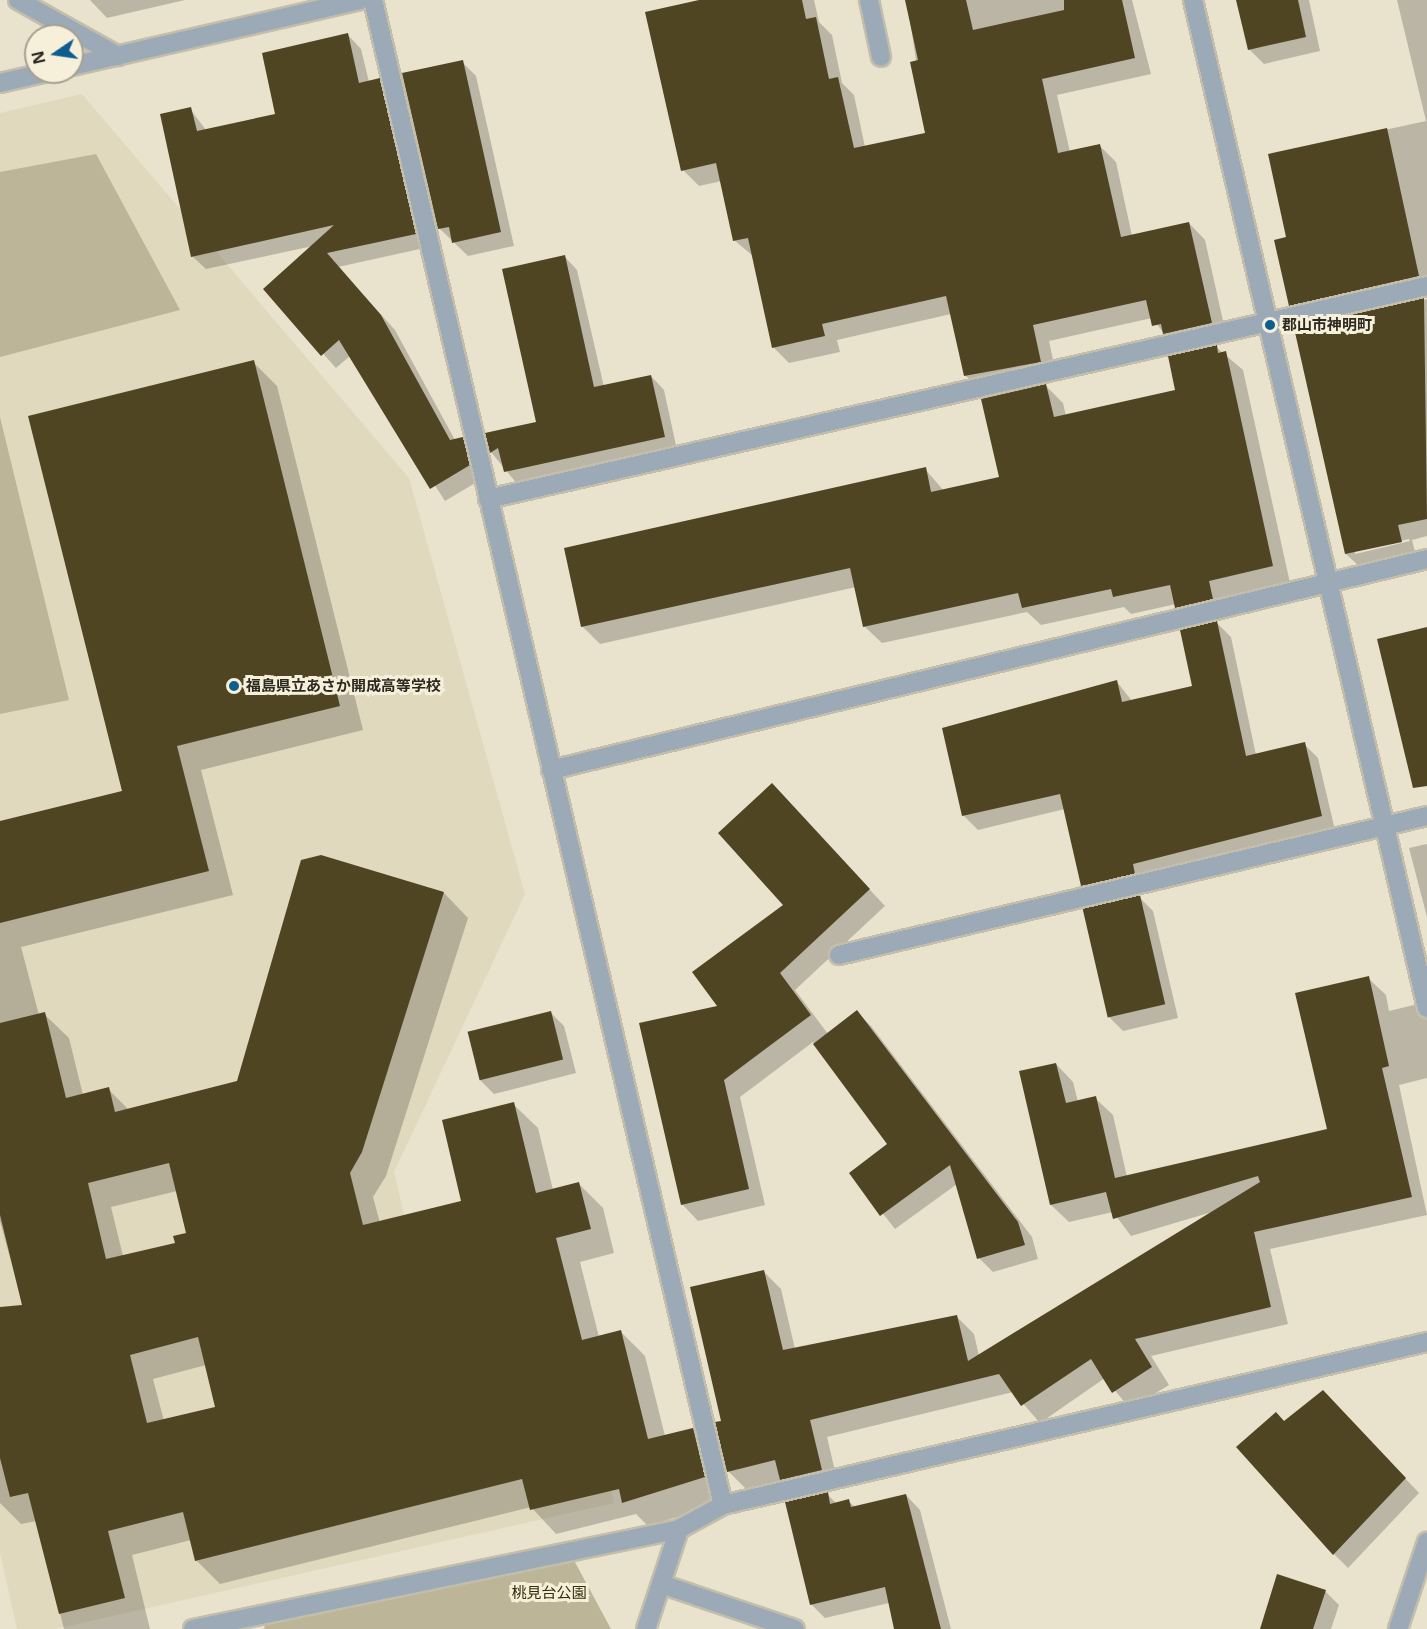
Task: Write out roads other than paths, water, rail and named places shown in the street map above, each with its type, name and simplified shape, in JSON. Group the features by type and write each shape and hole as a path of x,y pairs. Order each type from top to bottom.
{"street":[{"path":"18,0 118,56"},
{"path":"84,63 360,0"},
{"path":"373,0 723,1505"},
{"path":"869,0 881,57"},
{"path":"1193,0 1427,1008"},
{"path":"0,83 24,78"},
{"path":"488,499 1427,286"},
{"path":"551,770 1427,559"},
{"path":"839,955 1427,816"},
{"path":"193,1629 266,1621 679,1529 723,1505 1427,1342"},
{"path":"646,1629 679,1529"},
{"path":"1398,1629 1427,1542"},
{"path":"661,1584 795,1629"}],"place":[{"name":"郡山市神明町","path":"1270,325"},
{"name":"福島県立あさか開成高等学校","path":"234,686"}],"park label":[{"name":"桃見台公園","path":"549,1593"}]}
